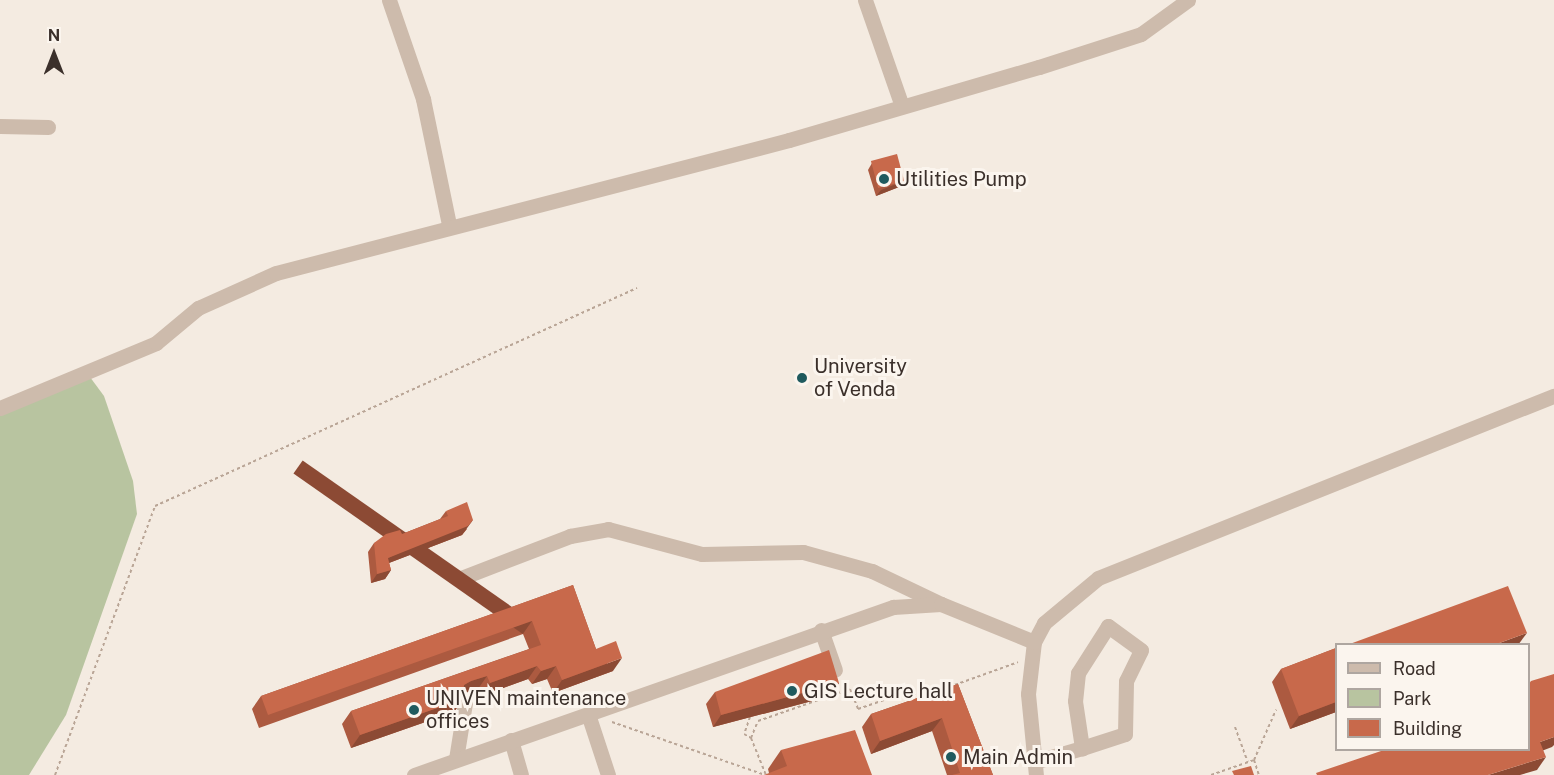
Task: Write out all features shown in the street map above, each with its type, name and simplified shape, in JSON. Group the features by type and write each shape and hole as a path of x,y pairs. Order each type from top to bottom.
{"street":[{"path":"389,0 423,99 449,225"},
{"path":"865,0 902,106"},
{"path":"0,408 156,344 198,308 227,293 327,257 449,225 672,172 902,106 1142,34 1188,0"},
{"path":"0,126 48,127"},
{"path":"1082,748 1074,701 1078,673 1108,626 1141,650 1126,681 1125,734 1082,748 1035,768 1030,657 1034,642 1044,623 1098,578 1554,396"},
{"path":"461,578 570,536 608,529 702,554 802,552 872,571 941,604 1034,642"},
{"path":"414,775 821,630 893,607 941,604"},
{"path":"821,630 835,671"},
{"path":"456,759 465,703"},
{"path":"588,714 608,775"},
{"path":"511,740 521,775"}],"path":[{"path":"55,775 155,506 637,288"},
{"path":"751,738 758,721 850,689 858,709 907,692 921,697 1030,657"},
{"path":"1259,775 1254,760 1276,710"},
{"path":"750,717 744,734 751,738 765,775"},
{"path":"610,721 765,775"},
{"path":"1235,727 1248,762"},
{"path":"1211,775 1254,760"}],"green space":[{"path":"87,373 104,396 133,481 137,514 66,715 29,775 0,775 0,408"}],"building":[{"path":"897,154 904,181 878,188 871,161"},
{"path":"467,502 473,520 468,526 388,558 391,570 377,574 374,543 386,534 400,530 402,534 448,516 446,511"},
{"path":"573,585 596,649 616,641 622,658 562,680 556,666 541,671 537,666 490,683 487,676 464,685 463,699 360,735 351,711 541,645 532,621 268,715 261,696"},
{"path":"1508,586 1527,633 1500,643 1352,643"},
{"path":"1335,648 1335,702 1299,716 1281,669"},
{"path":"829,650 839,683 721,715 715,692"},
{"path":"1554,674 1554,737 1540,742 1546,757 1488,775 1317,775 1316,773 1381,751 1530,751 1531,681"},
{"path":"958,684 993,775 952,775 960,773 942,718 880,741 871,714"},
{"path":"855,730 872,775 764,775 787,766 781,750"},
{"path":"1251,766 1254,775 1234,775 1232,771"}],"place":[{"name":"Utilities Pump","path":"884,179"},
{"name":"University of Venda","path":"802,378"},
{"name":"GIS Lecture hall","path":"792,691"},
{"name":"UNIVEN maintenance offices","path":"414,710"},
{"name":"Main Admin","path":"951,757"}]}
